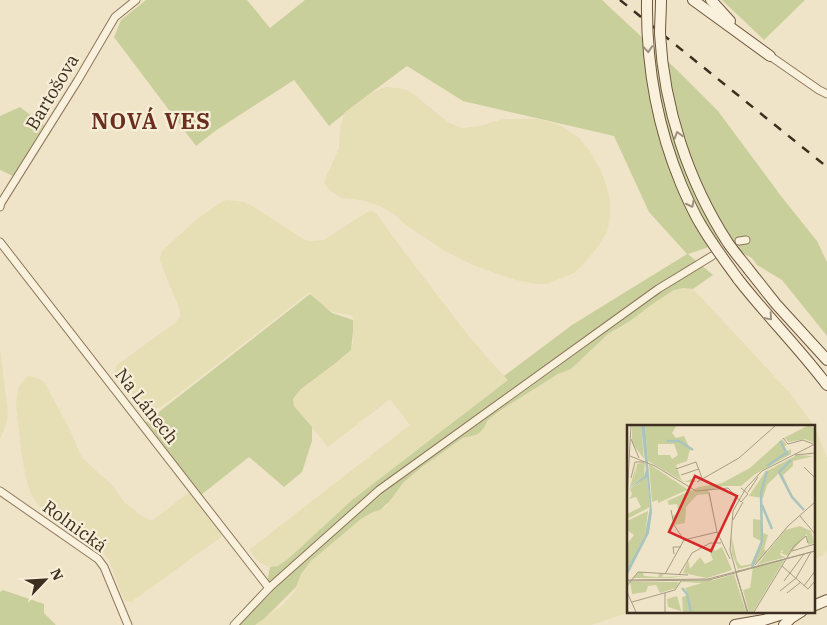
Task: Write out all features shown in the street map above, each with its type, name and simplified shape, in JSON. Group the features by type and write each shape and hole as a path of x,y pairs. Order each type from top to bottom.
{"main road":[{"path":"648,0 649,65 655,101 663,135 679,178 700,223 719,254 827,385"},
{"path":"661,0 660,34 663,68 677,132 696,183 729,244 776,304 827,360"},
{"path":"693,0 770,56"},
{"path":"711,0 728,20 770,56"},
{"path":"735,625 764,620 789,612"},
{"path":"784,625 800,612"}],"street":[{"name":"Bartošova","path":"0,207 115,17 136,0"},
{"path":"770,56 827,94"},
{"name":"Na Lánech","path":"0,242 269,588"},
{"path":"234,625 269,588 379,490 658,289 712,256"},
{"name":"Rolnická","path":"0,491 98,559 104,566 128,625"}],"shaded area":[{"path":"386,87 410,91 450,123 462,128 480,126 503,119 538,119 557,124 579,138 590,151 600,169 610,200 610,218 607,232 583,265 574,273 547,284 516,280 475,266 445,251 380,206 361,200 342,198 330,191 325,184 326,177 339,148 344,113 373,92"},
{"path":"223,201 244,202 305,240 312,241 324,240 366,213 371,211 376,213 468,335 508,380 352,500 288,559 273,568 260,563 249,550 410,425 390,399 328,447 294,406 293,399 297,393 345,356 351,350 353,343 353,318 351,315 332,312 318,302 310,292 160,407 155,409 145,407 117,375 115,370 117,365 176,322 181,315 160,261 162,251 196,220"},
{"path":"691,288 696,292 789,392 814,425 627,425 627,612 630,612 591,625 255,625 282,606 295,591 301,574 311,561 361,519 386,507 403,483 422,467 463,438 476,435 484,428 488,420 501,410 558,374 571,369 608,334 674,290"},
{"path":"0,348 8,414 0,439"},
{"path":"28,376 38,378 44,382 69,428 82,458 111,484 125,503 152,521 187,494 190,494 220,532 221,537 131,602 125,601 109,560 103,553 47,515 31,494 22,457 16,405 18,388"},
{"path":"814,426 827,458 827,551 814,560"}],"green space":[{"path":"146,0 247,0 270,28 305,0 602,0 718,111 817,241 827,262 827,336 782,280 757,265 752,258 721,243 688,254 713,275 693,289 674,290 651,305 630,321 608,334 571,369 558,374 501,410 488,420 479,433 463,438 422,467 403,483 389,502 380,510 361,519 311,561 301,574 296,587 265,618 255,625 234,625 265,592 270,567 278,566 288,559 352,500 508,380 504,376 572,325 687,254 649,212 614,136 463,101 407,66 329,126 294,80 215,131 196,146 114,37 121,20"},
{"path":"722,0 805,0 764,40"},
{"path":"20,107 44,125 13,176 0,170 0,116"},
{"path":"310,294 332,313 353,320 353,332 351,350 300,390 293,399 294,406 312,427 312,441 302,472 284,487 249,457 201,495 146,422"},
{"path":"3,590 44,604 44,613 56,625 0,625 0,592"}],"railway":[{"path":"620,0 827,167"}],"district":[{"name":"NOVÁ VES","path":"151,120"}]}
